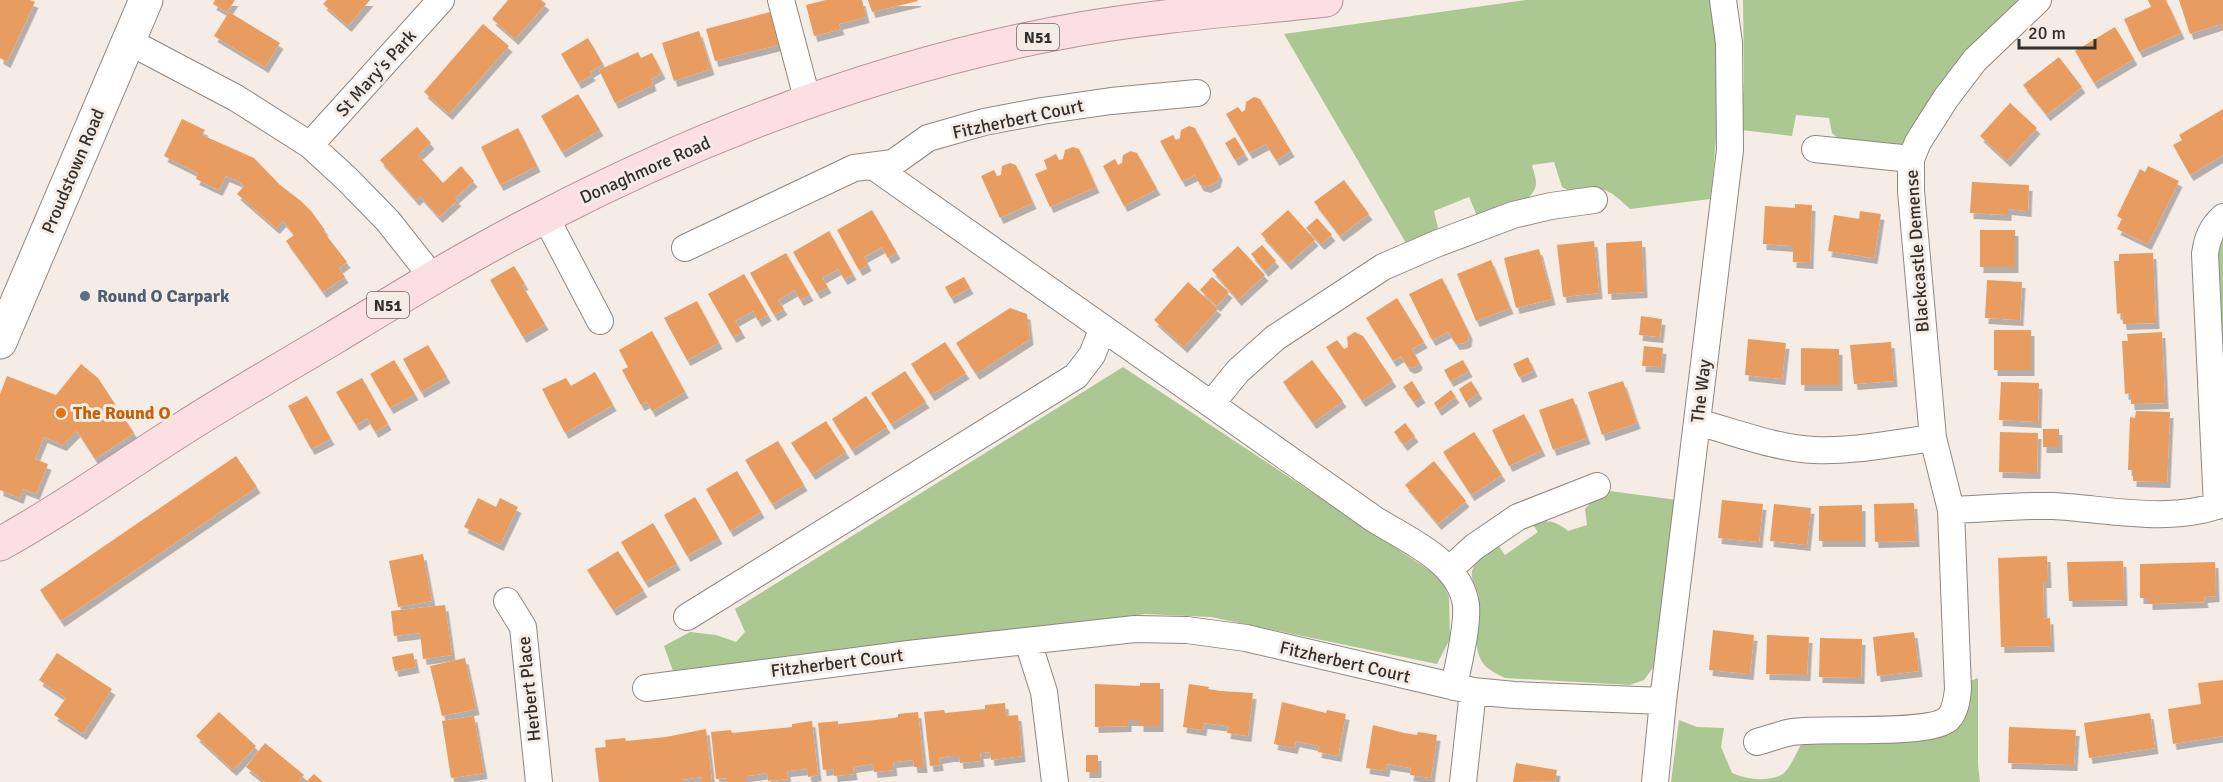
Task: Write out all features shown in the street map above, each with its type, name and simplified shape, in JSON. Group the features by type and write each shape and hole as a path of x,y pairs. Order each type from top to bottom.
{"main road":[{"name":"Proudstown Road","path":"0,342 146,0"},
{"name":"Donaghmore Road","path":"0,544 34,525 181,429 433,278 545,216 657,163 760,119 937,62 1011,43 1079,29 1152,18 1326,0"},
{"path":"0,525 34,525"}],"street":[{"name":"St Mary's Park","path":"310,145 441,0"},
{"path":"781,0 808,102"},
{"name":"The Way","path":"1655,782 1730,150 1729,43 1723,0"},
{"name":"Blackcastle Demense","path":"1757,742 1792,732 1906,728 1935,724 1948,719 1955,707 1958,688 1951,510 1933,438 1911,191 1911,159 1918,142 1946,98 1975,60 2038,0"},
{"path":"128,41 226,93 310,145 388,222 433,278"},
{"name":"Fitzherbert Court","path":"685,248 855,168 893,163 928,138 984,122 1042,111 1111,101 1197,93"},
{"path":"1815,148 1911,159"},
{"path":"873,166 1374,519 1450,569 1466,605 1463,637 1463,782"},
{"path":"1210,404 1238,371 1275,338 1383,267 1513,215 1551,206 1594,200"},
{"path":"545,216 600,321"},
{"path":"1951,510 2051,506 2164,514 2198,512 2220,505 2205,254 2207,239 2214,225 2223,217"},
{"path":"687,617 1076,376 1092,355 1102,328"},
{"path":"1697,422 1774,443 1812,450 1854,449 1933,438"},
{"path":"1450,569 1474,547 1518,517 1597,486"},
{"name":"Herbert Place","path":"507,601 523,627 539,782"},
{"name":"Fitzherbert Court","path":"646,688 909,654 1135,629 1187,630 1246,638 1463,689 1514,695 1663,701"},
{"path":"1028,642 1044,692 1055,782"}],"green space":[{"path":"1526,0 1714,0 1717,100 1710,199 1630,209 1605,190 1572,191 1562,187 1554,162 1532,165 1536,183 1534,190 1522,202 1478,218 1469,197 1434,211 1438,228 1406,243 1284,34"},
{"path":"1743,0 2020,0 1908,141 1898,146 1842,142 1832,133 1829,118 1796,115 1792,136 1741,130 1744,82"},
{"path":"2223,232 2223,394 2214,256"},
{"path":"1123,367 1441,578 1449,597 1450,639 1437,664 1211,617 1145,614 1050,628 673,671 664,646 690,632 716,635 736,642 745,632 735,609"},
{"path":"1610,491 1677,500 1655,665 1644,680 1630,685 1505,678 1491,670 1483,663 1477,645 1479,598 1472,575 1476,563 1498,545 1505,555 1538,532 1532,524 1551,522 1568,531 1587,525 1585,509 1591,502"},
{"path":"1978,678 1980,782 1671,782 1679,720 1697,727 1724,728 1721,747 1732,773 1751,779 1764,779 1783,774 1803,741 1943,733 1962,724 1970,705 1970,681"}],"building":[{"path":"0,0 35,2 7,62 0,58"},
{"path":"215,0 235,0 227,12 213,4"},
{"path":"327,0 370,0 348,26 323,4"},
{"path":"508,0 541,0 546,4 515,39 492,19"},
{"path":"826,0 862,0 866,17 839,24 841,29 814,36 806,5"},
{"path":"868,0 917,0 918,1 872,12"},
{"path":"2148,0 2166,0 2181,33 2139,52 2124,19 2151,7"},
{"path":"2179,0 2223,0 2223,30 2221,24 2190,34"},
{"path":"229,12 280,43 265,67 214,36"},
{"path":"770,12 778,45 715,61 706,29"},
{"path":"483,24 509,46 449,114 424,92"},
{"path":"2115,27 2134,59 2094,83 2075,51"},
{"path":"699,31 711,69 674,81 662,43"},
{"path":"588,38 603,64 590,72 592,75 578,83 561,54"},
{"path":"638,52 641,58 652,53 662,73 651,79 653,85 615,103 599,70"},
{"path":"2059,57 2082,87 2047,115 2023,85"},
{"path":"578,94 600,130 562,152 541,116"},
{"path":"1254,97 1260,99 1291,151 1276,160 1266,144 1249,153 1226,114 1238,107 1242,112 1245,110 1246,102"},
{"path":"2010,103 2037,128 2007,161 1980,136"},
{"path":"2223,109 2223,155 2190,175 2173,145 2182,140 2179,135"},
{"path":"182,119 205,130 202,135 254,158 280,185 301,201 311,211 347,262 339,268 345,277 323,292 286,241 294,235 283,221 276,228 237,194 244,186 226,176 219,190 196,179 198,173 164,156"},
{"path":"1189,126 1195,128 1219,174 1217,182 1207,187 1200,185 1195,175 1182,181 1160,141 1173,135 1176,140 1180,138 1181,130"},
{"path":"417,127 431,143 418,155 443,183 461,166 474,181 439,217 420,196 416,200 380,160"},
{"path":"518,128 537,166 500,185 481,147"},
{"path":"1235,137 1245,154 1235,160 1225,143"},
{"path":"1073,147 1079,149 1096,187 1050,207 1035,174 1047,169 1044,160 1056,154 1059,160 1063,159 1065,150"},
{"path":"1131,151 1137,153 1157,189 1124,206 1103,166 1115,159 1118,165 1122,163 1123,155"},
{"path":"1010,163 1016,165 1033,203 1000,218 981,176 994,170 997,176 1001,175 1002,166"},
{"path":"2148,166 2179,181 2148,244 2117,229 2122,219 2117,216 2140,169 2145,172"},
{"path":"1344,180 1369,214 1340,236 1314,202"},
{"path":"1972,182 2029,185 2028,211 2008,209 2008,215 1970,213"},
{"path":"1795,204 1812,205 1810,263 1793,262 1793,246 1763,244 1765,206 1795,208"},
{"path":"872,210 897,253 888,258 882,247 864,257 868,265 859,270 837,230"},
{"path":"1288,210 1315,240 1288,264 1261,234"},
{"path":"1860,211 1881,214 1874,258 1828,251 1834,215 1859,219"},
{"path":"1317,218 1332,235 1321,244 1306,228"},
{"path":"1980,230 2015,230 2015,267 1980,267"},
{"path":"829,231 853,274 844,279 838,269 822,278 828,287 817,293 793,252"},
{"path":"1594,241 1599,293 1563,297 1557,245"},
{"path":"1642,241 1644,292 1608,294 1606,243"},
{"path":"1262,245 1276,261 1265,271 1251,254"},
{"path":"1238,246 1265,275 1238,300 1212,270"},
{"path":"1539,249 1552,299 1516,308 1504,258"},
{"path":"786,253 810,295 800,300 795,290 778,300 784,309 774,315 750,273"},
{"path":"2153,253 2156,323 2123,324 2122,313 2117,314 2114,261 2119,261 2119,254"},
{"path":"1491,260 1510,308 1476,321 1457,274"},
{"path":"514,266 525,284 522,285 545,324 523,337 490,280"},
{"path":"744,274 768,315 758,321 753,311 735,321 742,332 733,337 708,294"},
{"path":"964,277 970,288 951,298 945,287"},
{"path":"1212,277 1229,292 1217,306 1200,290"},
{"path":"1442,278 1469,333 1468,341 1464,343 1456,344 1448,332 1432,340 1409,294"},
{"path":"1987,280 2022,282 2020,320 1985,318"},
{"path":"1188,282 1218,309 1184,347 1154,320"},
{"path":"1397,298 1424,342 1412,349 1419,362 1412,368 1407,366 1401,356 1393,361 1366,318"},
{"path":"697,301 719,343 687,360 664,318"},
{"path":"1010,308 1027,314 1030,339 976,374 956,343"},
{"path":"1641,316 1662,319 1660,337 1639,335"},
{"path":"1994,330 2031,330 2031,370 1994,370"},
{"path":"652,331 685,392 652,411 647,402 641,405 622,370 628,367 619,350"},
{"path":"1355,332 1363,336 1393,381 1362,401 1326,347 1337,340 1344,349 1348,347 1347,337"},
{"path":"2162,332 2165,403 2131,404 2131,393 2125,394 2122,341 2128,341 2127,334"},
{"path":"1748,339 1786,343 1782,379 1745,375"},
{"path":"945,342 966,373 931,395 911,364"},
{"path":"1891,342 1894,381 1854,384 1850,345"},
{"path":"428,345 447,377 421,392 403,359"},
{"path":"1644,346 1663,348 1661,367 1642,366"},
{"path":"1801,348 1839,349 1839,385 1801,385"},
{"path":"1528,357 1534,371 1519,377 1513,364"},
{"path":"394,360 415,394 390,408 370,374"},
{"path":"1312,360 1343,401 1313,423 1283,382"},
{"path":"1463,360 1469,371 1450,381 1444,370"},
{"name":"The Round O","path":"81,364 98,378 134,433 95,459 77,431 63,445 44,437 35,459 48,464 36,494 23,489 20,498 0,490 0,394 7,376 56,395"},
{"path":"905,371 926,402 891,424 871,393"},
{"path":"595,372 613,405 565,433 542,389 566,378 571,386"},
{"path":"362,378 388,424 375,432 367,418 356,425 336,392"},
{"path":"1412,381 1422,397 1414,402 1403,387"},
{"path":"1471,381 1479,393 1466,402 1459,389"},
{"path":"1623,381 1637,423 1602,435 1588,392"},
{"path":"2001,382 2039,383 2038,422 1999,420"},
{"path":"1451,390 1456,397 1438,410 1434,403"},
{"path":"307,396 331,439 311,449 288,406"},
{"path":"866,396 887,427 852,450 832,419"},
{"path":"1573,398 1587,438 1553,450 1539,410"},
{"path":"2136,411 2170,412 2167,482 2133,481 2133,470 2128,470 2130,417 2135,418"},
{"path":"1524,414 1542,450 1509,466 1492,430"},
{"path":"826,421 846,452 812,474 791,443"},
{"path":"1405,423 1415,436 1404,445 1394,432"},
{"path":"2043,429 2059,429 2059,447 2043,447"},
{"path":"1474,432 1502,475 1471,495 1443,452"},
{"path":"2000,432 2038,433 2037,473 1999,472"},
{"path":"778,441 804,485 772,504 745,460"},
{"path":"236,456 257,487 61,621 40,590"},
{"path":"1434,461 1466,501 1438,524 1405,485"},
{"path":"737,471 761,512 730,531 706,489"},
{"path":"695,497 719,538 687,556 664,515"},
{"path":"478,498 496,507 500,498 518,507 500,545 464,527"},
{"path":"1722,500 1763,504 1759,542 1718,538"},
{"path":"1914,503 1916,541 1875,542 1874,504"},
{"path":"1774,504 1811,508 1807,545 1770,541"},
{"path":"1862,505 1862,541 1819,541 1819,506"},
{"path":"653,523 677,564 645,582 621,542"},
{"path":"618,551 644,591 613,610 587,570"},
{"path":"423,554 432,601 398,607 389,561"},
{"path":"2047,556 2048,582 2043,582 2044,619 2050,618 2051,646 2001,647 1998,558"},
{"path":"2123,561 2124,600 2069,601 2067,562"},
{"path":"2215,562 2216,596 2204,597 2205,602 2149,604 2149,598 2140,598 2140,564"},
{"path":"445,605 452,655 423,659 420,633 394,636 391,611"},
{"path":"1713,630 1754,635 1750,674 1709,670"},
{"path":"1914,632 1919,671 1877,676 1873,637"},
{"path":"1767,635 1809,637 1807,675 1766,674"},
{"path":"1820,638 1862,639 1861,678 1819,677"},
{"path":"57,653 112,689 83,734 54,715 66,698 39,680"},
{"path":"413,653 416,667 395,671 392,657"},
{"path":"465,658 476,709 442,716 430,666"},
{"path":"2223,680 2223,736 2173,744 2168,709 2201,704 2198,683"},
{"path":"1140,683 1160,683 1160,726 1140,726 1140,720 1128,720 1128,726 1095,727 1095,684 1140,686"},
{"path":"1189,684 1221,691 1253,693 1248,736 1227,733 1228,726 1204,723 1203,730 1183,727"},
{"path":"1282,702 1326,713 1327,710 1346,714 1338,756 1318,752 1319,746 1296,741 1294,748 1274,744"},
{"path":"1005,703 1006,716 1018,715 1022,756 991,760 990,752 980,753 981,761 960,763 959,756 950,756 939,758 940,765 930,766 924,712 944,710 945,713 985,709 985,705"},
{"path":"219,712 256,746 233,770 196,736"},
{"path":"918,712 924,767 914,767 913,760 893,762 894,770 874,772 873,764 853,767 854,774 834,776 833,769 823,770 818,723 838,721 838,724 894,718 898,717 898,714"},
{"path":"2150,713 2155,748 2089,758 2084,723"},
{"path":"474,716 484,773 451,778 442,721"},
{"path":"812,721 818,775 808,777 807,769 787,771 788,779 768,781 767,773 747,776 747,782 727,782 727,778 716,779 711,732 731,730 732,733 792,727 792,724"},
{"path":"1373,725 1404,733 1417,735 1418,732 1437,735 1431,778 1410,775 1411,768 1387,764 1386,771 1366,768"},
{"path":"2009,727 2076,730 2074,765 2008,763"},
{"path":"706,729 712,782 701,782 701,777 681,780 681,782 599,782 595,748 606,747 605,740 625,738 626,741 666,737"},
{"path":"265,743 304,775 298,782 265,782 246,767"},
{"path":"1086,755 1098,755 1098,772 1086,772"},
{"path":"1516,763 1557,770 1555,781 1513,782"},
{"path":"314,774 323,782 306,782"}],"place":[{"name":"Round O Carpark","path":"85,296"},
{"name":"The Round O","path":"61,413"}]}
